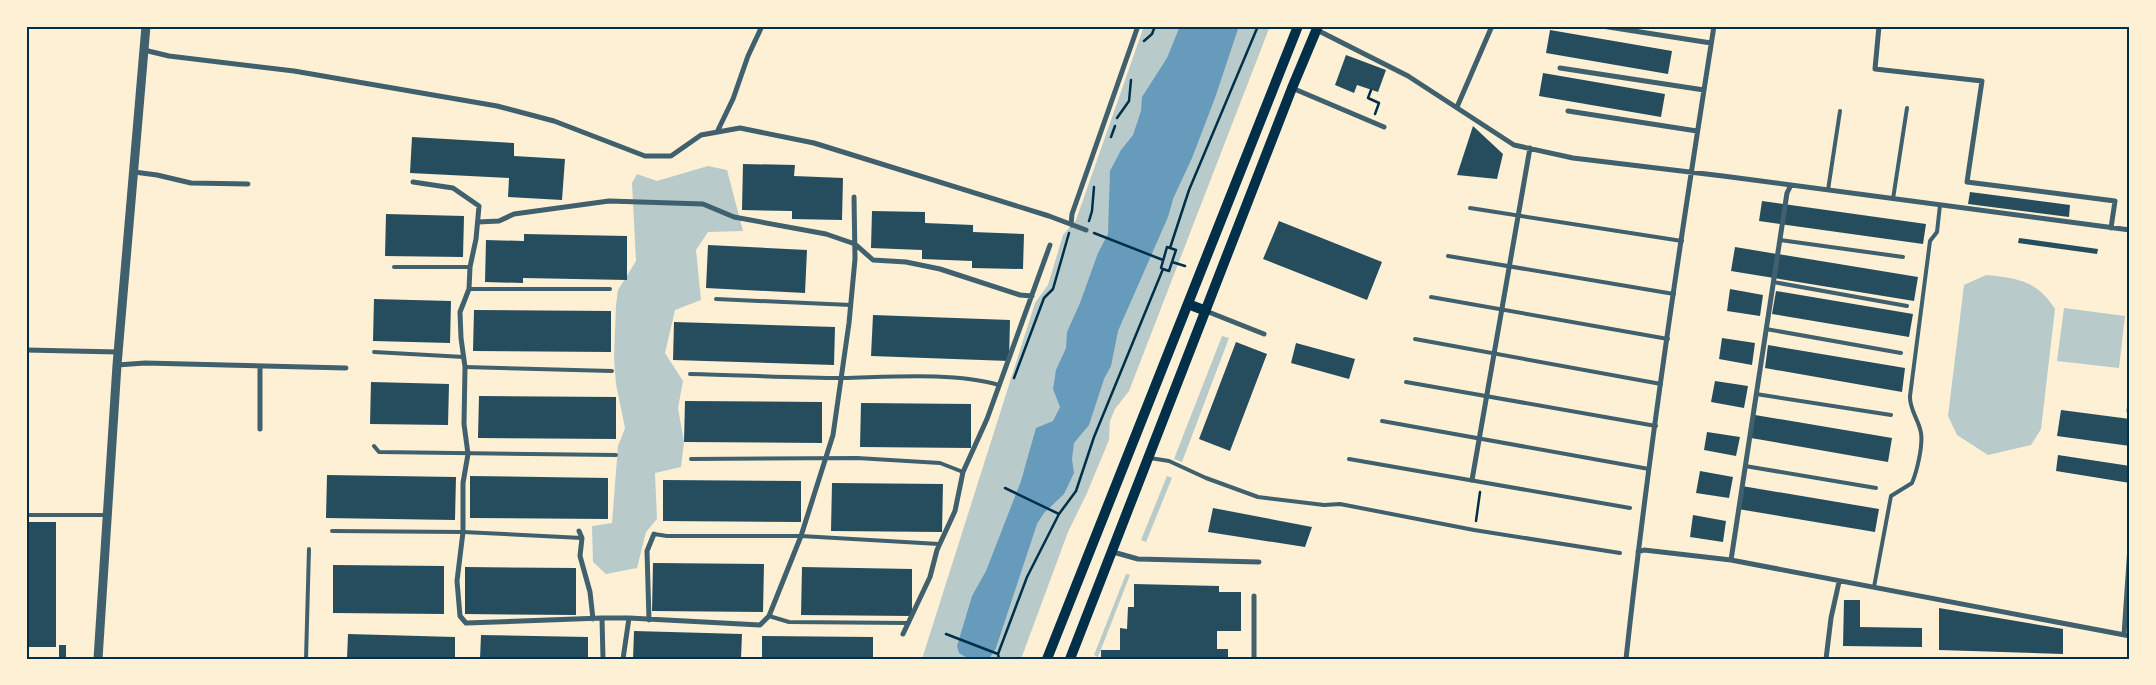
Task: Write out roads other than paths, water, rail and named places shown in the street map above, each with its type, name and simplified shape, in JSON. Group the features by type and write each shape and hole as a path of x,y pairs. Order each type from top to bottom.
{"main road":[{"path":"1047,659 1298,26"},
{"path":"1070,659 1317,28"},
{"path":"1188,304 1206,311"}],"street":[{"path":"98,659 117,365 146,26"},
{"path":"718,130 734,99 748,56 762,26"},
{"path":"1071,225 1075,207 1138,26"},
{"path":"1457,107 1492,26"},
{"path":"1602,26 1711,43"},
{"path":"1626,659 1649,469 1697,131 1714,26"},
{"path":"1879,26 1875,69 1982,81 1967,182 2115,201 2111,228"},
{"path":"1317,28 1408,76 1514,145 1573,158 2130,230"},
{"path":"144,50 169,56 294,72 497,106 554,121 645,156 671,156 701,135 718,130 740,128 814,143 1040,213 1086,230"},
{"path":"1560,68 1704,90"},
{"path":"1292,88 1384,127"},
{"path":"1568,111 1697,131"},
{"path":"1472,480 1530,148"},
{"path":"134,172 192,183 248,184"},
{"path":"413,182 453,188 478,206 478,222 470,267 469,289 460,312 465,367 464,424 468,454 463,483 463,532 457,581 460,616 466,622 628,618 760,625 769,616 801,536 833,435 851,305 855,244 854,197"},
{"path":"1731,560 1787,193 1791,185"},
{"path":"478,222 499,221 514,214 609,201 703,204 734,217 826,234 855,244 873,260 906,262 940,269 1020,295 1032,296"},
{"path":"903,634 930,577 939,544 955,511 964,472 987,420 1050,245"},
{"path":"1206,311 1264,334"},
{"path":"26,350 118,352"},
{"path":"117,365 145,363 346,368"},
{"path":"260,367 260,429"},
{"path":"2129,411 2130,402"},
{"path":"580,531 582,538 580,556 590,592 593,619"},
{"path":"649,620 647,551 654,534"},
{"path":"1638,552 1644,550 1731,560 2127,636 2130,547"},
{"path":"1113,552 1138,559 1259,562"},
{"path":"1826,659 1831,618 1839,582"},
{"path":"1254,596 1254,659"},
{"path":"602,618 603,659"},
{"path":"624,659 628,618"}],"lane":[{"path":"1893,199 1907,108"},
{"path":"1828,190 1840,111"},
{"path":"1874,587 1891,496 1912,484 1917,471 1921,434 1910,403 1910,396 1930,241 1937,232 1940,205"},
{"path":"1470,208 1682,241"},
{"path":"1780,240 1903,257"},
{"path":"1448,256 1674,294"},
{"path":"394,267 470,267"},
{"path":"1773,282 1907,306"},
{"path":"469,289 610,289"},
{"path":"1431,298 1668,339"},
{"path":"716,299 851,305"},
{"path":"1766,330 1902,353"},
{"path":"1415,339 1662,384"},
{"path":"374,352 464,357"},
{"path":"465,367 612,371"},
{"path":"690,374 842,378 901,376 982,380 999,385"},
{"path":"1406,382 1656,426"},
{"path":"1756,394 1891,415"},
{"path":"1382,421 1649,469"},
{"path":"374,446 379,452 616,456"},
{"path":"690,459 857,458 940,463 964,472"},
{"path":"1150,458 1168,461 1206,478 1258,497 1324,505 1340,504 1474,530 1620,553"},
{"path":"1349,459 1630,508"},
{"path":"1745,466 1876,488"},
{"path":"26,515 107,515"},
{"path":"332,531 463,532 582,538"},
{"path":"654,534 667,536 801,536 939,544"},
{"path":"306,659 309,549"},
{"path":"769,616 789,622 908,623"}],"water":[{"path":"1180,26 1239,26 1215,98 1192,158 1118,331 1111,366 1104,379 1089,425 1074,443 1072,459 1074,473 1064,494 1044,513 1037,524 996,648 989,659 969,659 959,653 957,646 972,596 986,571 1021,481 1036,428 1053,421 1060,407 1053,389 1056,370 1066,348 1067,332 1080,303 1098,253 1108,234 1110,171 1121,150 1133,135 1141,111 1142,97 1167,58"}]}
